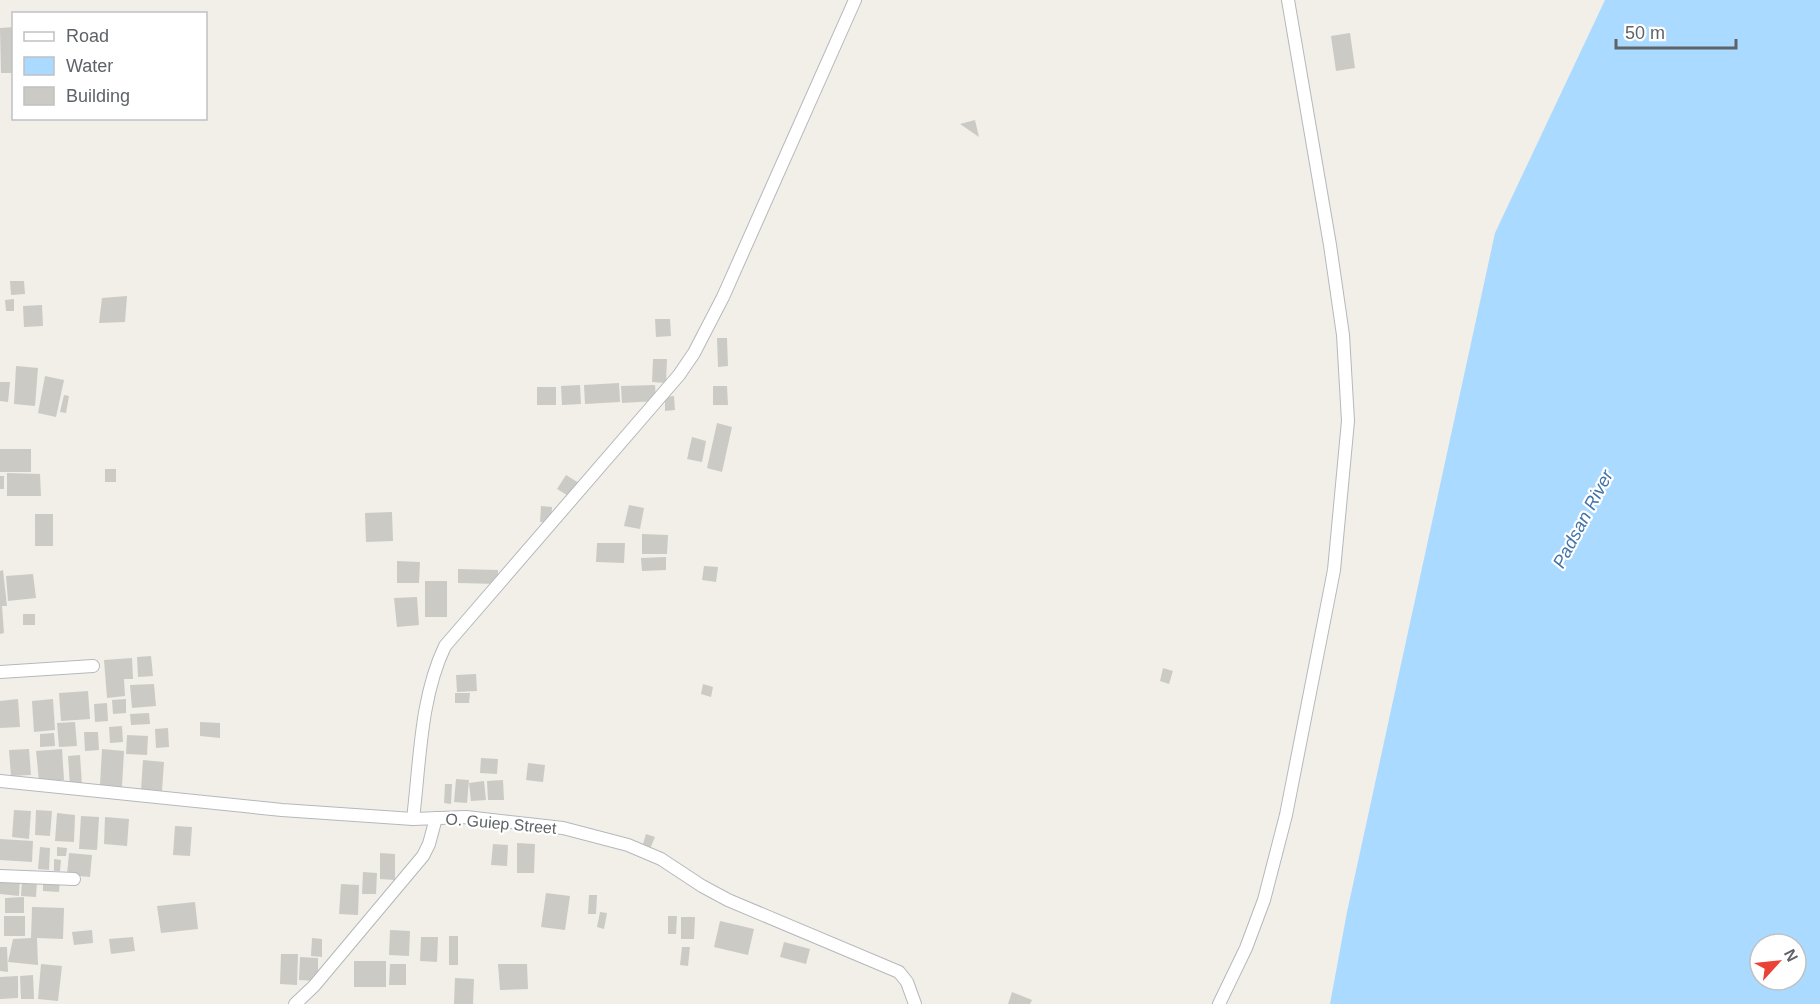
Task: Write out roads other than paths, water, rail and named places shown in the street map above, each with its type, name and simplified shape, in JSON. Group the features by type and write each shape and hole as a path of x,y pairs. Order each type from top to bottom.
{"street":[{"path":"413,819 428,690 435,665 445,646 680,375 694,353 723,297 855,0"},
{"path":"1219,1004 1246,948 1264,900 1286,815 1334,570 1347,432 1341,324 1288,0"},
{"path":"0,672 93,666"},
{"name":"O. Guiep Street","path":"0,781 282,810 413,819 466,818 563,828 628,844 661,859 728,900 899,972 907,982 915,1004"},
{"path":"296,1004 314,986 423,856 427,850 436,818"},
{"path":"0,876 74,879"}],"water":[{"name":"Padsan River","path":"1605,0 1820,0 1820,1004 1330,1004 1347,912 1495,233"}]}
